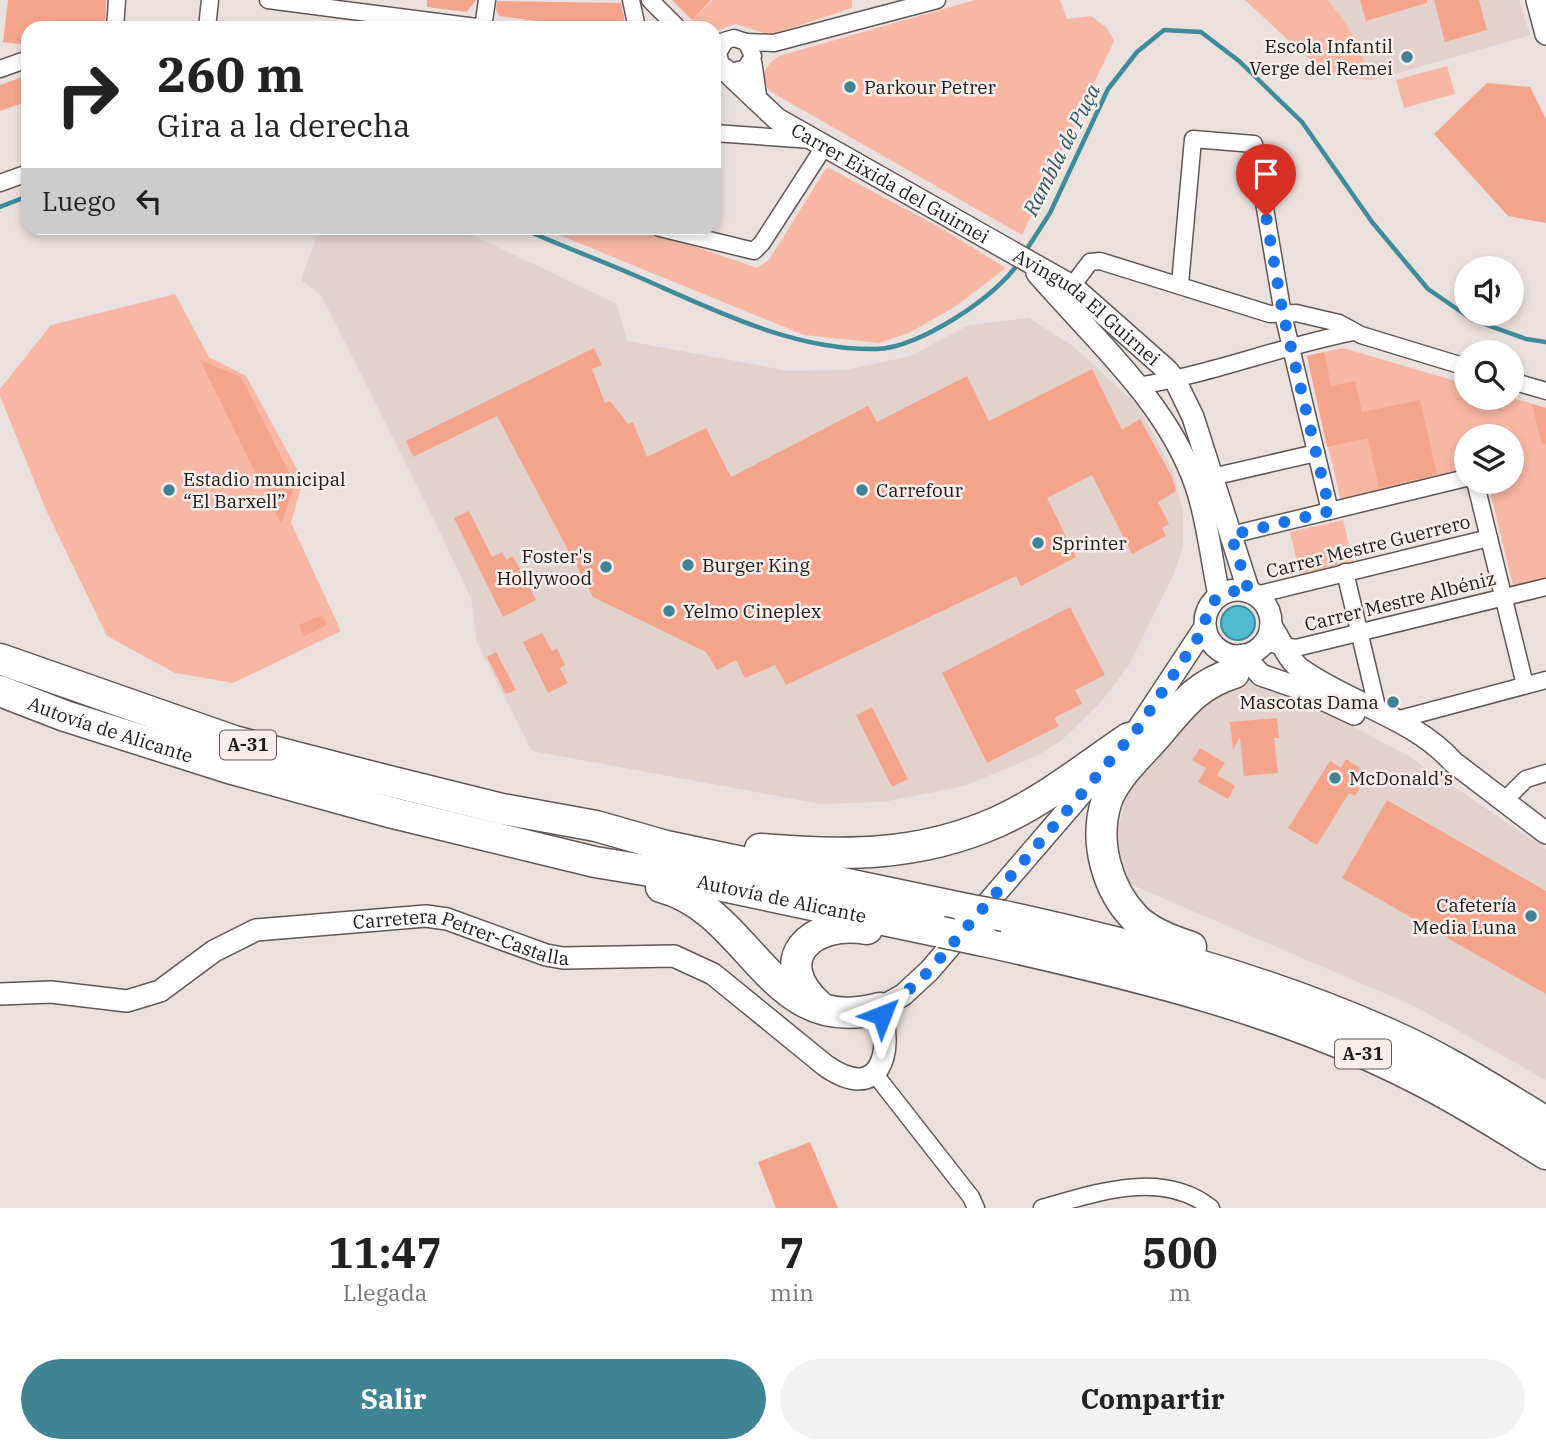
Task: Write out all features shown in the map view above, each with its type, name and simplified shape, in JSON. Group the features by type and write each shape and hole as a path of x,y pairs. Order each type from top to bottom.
{"highway":[{"name":"Autovía de Alicante","path":"0,659 234,741 502,809 596,826 666,846 1107,939 1308,1000 1392,1035 1479,1081 1546,1122"},
{"path":"1236,659 1195,692 1112,791 1103,820 1105,861 1110,879 1136,919 1168,939 1279,978 1308,1000"},
{"name":"Autovía de Alicante","path":"0,691 65,716 229,768 393,813 595,863 656,872 984,941 1166,985 1292,1025 1417,1079 1546,1154"},
{"path":"596,826 655,831 758,849 828,855 893,850 939,841 998,821 1056,788 1129,738"},
{"path":"595,863 681,892 704,906 727,925 776,984 797,1000 828,1011 852,1013 880,1008"},
{"path":"828,1011 807,994 796,973 798,953 814,936 837,927 850,926 902,935 941,932"}],"street":[{"path":"116,21 117,0"},
{"path":"208,21 209,0"},
{"path":"268,0 430,21"},
{"path":"485,21 487,0"},
{"path":"631,0 636,21"},
{"path":"650,0 671,21"},
{"path":"721,52 734,38 746,42 774,43 937,0"},
{"path":"1536,0 1546,34"},
{"path":"746,42 752,50 756,99"},
{"path":"721,56 741,72 774,43"},
{"name":"Carrer Eixida del Guirnei","path":"721,56 756,99 777,119 1010,250 1029,264"},
{"path":"0,69 21,62"},
{"path":"689,235 754,251 762,243 818,144 721,134"},
{"path":"1180,284 1193,139 1254,144 1283,314 1330,511"},
{"path":"0,183 21,176"},
{"path":"1072,286 1090,262 1100,261 1270,314 1296,313 1339,323 1354,332 1454,363"},
{"name":"Avinguda El Guirnei","path":"1029,264 1072,286 1175,380 1193,417 1253,594"},
{"name":"Avinguda El Guirnei","path":"1029,264 1138,386 1177,444 1195,484 1210,542 1219,596"},
{"path":"1138,386 1175,380 1291,349 1312,339 1354,332"},
{"path":"1524,385 1546,391"},
{"path":"1212,477 1316,453"},
{"path":"1231,535 1454,481"},
{"path":"1478,494 1525,685"},
{"name":"Carrer Mestre Guerrero","path":"1253,594 1489,538"},
{"path":"1345,572 1359,632 1387,716"},
{"name":"Carrer Mestre Albéniz","path":"1285,647 1296,648 1546,587"},
{"path":"1154,707 1192,678 1236,659 1267,634 1268,609 1253,594 1239,590 1219,596 1206,612 1205,627 1213,645 1236,659 1261,675 1299,688 1453,762 1546,833"},
{"path":"975,1208 971,1197 874,1073 881,1066 886,1050 880,1008 903,995 929,971 1129,738 1154,707 1205,627"},
{"path":"1267,634 1285,647 1301,670 1441,748 1453,762"},
{"path":"1387,716 1546,680"},
{"path":"1505,800 1526,779 1546,773"},
{"name":"Carretera Petrer-Castalla","path":"0,994 51,992 127,1001 160,991 214,951 256,930 426,916 447,919 563,958 674,956 713,974 837,1074 856,1080 874,1073"},
{"path":"1042,1208 1100,1192 1157,1186 1195,1195 1211,1208"}],"shaded area":[{"path":"713,0 852,0 852,8 770,35 736,24 721,29 721,21 692,20"},
{"path":"975,0 1060,0 1067,19 1091,16 1107,28 1114,41 1022,235 771,92 764,81 764,72 779,56"},
{"path":"1245,0 1328,0 1346,23 1374,80 1334,76 1314,64"},
{"name":"Escola Infantil Verge del Remei","path":"1328,0 1519,0 1530,35 1374,80 1346,23"},
{"path":"1447,66 1455,94 1404,108 1396,80"},
{"path":"827,167 939,227 1006,268 953,308 909,333 879,343 804,335 559,235 662,235 757,268 769,260"},
{"path":"317,235 473,235 617,304 627,341 789,371 846,370 910,356 969,325 1029,318 1073,346 1137,405 1173,471 1183,511 1183,546 1174,574 1129,665 1101,702 1063,739 1037,756 964,786 883,802 821,804 532,751 477,643 471,598 437,526 321,295 301,280"},
{"name":"Estadio municipal “El Barxell”","path":"175,294 209,357 246,376 303,480 291,523 341,631 233,683 175,673 107,636 46,510 0,396 0,389 51,325"},
{"path":"1343,348 1454,380 1454,410 1524,410 1524,401 1546,408 1546,578 1513,586 1490,494 1524,494 1524,424 1454,424 1454,476 1341,501 1307,356"},
{"path":"1343,520 1353,563 1300,575 1290,532"},
{"path":"1246,670 1407,755 1546,849 1546,1080 1414,1006 1130,884 1115,838 1131,783 1200,701"}],"water":[{"path":"1238,606 1250,611 1255,623 1250,635 1238,640 1226,635 1221,623 1226,611"}],"building":[{"path":"8,0 106,0 105,21 21,21 21,44 3,42"},
{"path":"427,0 476,0 467,12 427,7"},
{"path":"672,0 711,0 692,20"},
{"path":"1360,0 1427,0 1427,3 1366,21"},
{"path":"1434,0 1479,0 1487,30 1445,42"},
{"path":"497,1 621,3 625,21 537,21 499,16 496,10"},
{"path":"21,78 21,104 0,111 0,85"},
{"path":"1487,83 1530,87 1546,119 1546,223 1508,216 1434,134"},
{"path":"594,348 602,365 592,369 605,403 610,401 628,424 633,422 647,457 706,428 731,477 868,406 877,422 967,376 989,421 1092,369 1122,430 1140,419 1172,477 1176,491 1158,502 1169,524 1162,528 1166,536 1132,554 1092,475 1047,498 1076,557 1021,586 1016,576 786,685 775,665 745,678 736,660 717,670 706,652 593,597 497,416 413,457 406,441"},
{"path":"1324,352 1331,386 1355,381 1362,412 1420,400 1437,474 1379,488 1368,438 1327,447 1307,356"},
{"path":"200,360 241,377 295,485 281,524"},
{"path":"1532,404 1546,408 1546,444 1542,445"},
{"path":"469,511 492,557 502,552 506,560 513,556 536,600 503,617 454,518"},
{"path":"1070,607 1105,675 1075,690 1082,704 1054,718 1059,726 987,763 942,673"},
{"path":"322,615 327,625 304,636 299,625"},
{"path":"542,633 552,651 557,648 565,665 560,668 568,683 548,693 523,642"},
{"path":"496,652 516,690 506,694 487,657"},
{"path":"872,707 908,779 892,787 856,715"},
{"path":"1277,718 1279,738 1274,738 1278,773 1244,776 1240,737 1233,750 1230,722"},
{"path":"1200,748 1225,763 1217,775 1235,786 1228,799 1198,782 1206,768 1192,760"},
{"path":"1346,759 1369,774 1355,796 1349,793 1317,845 1288,828 1330,761 1341,768"},
{"path":"1387,800 1546,891 1546,994 1342,878"},
{"path":"810,1142 838,1208 776,1208 758,1162"}],"waterway":[{"name":"Rambla de Puça","path":"1025,252 1050,213 1108,89 1137,52 1164,30 1201,32 1239,61 1302,122 1372,222 1428,289 1473,320 1526,339 1546,342"},
{"name":"Rambla de Puça","path":"0,207 21,199"},
{"name":"Rambla de Puça","path":"538,235 752,325 814,343 845,348 894,347 934,330 994,290 1019,262"}],"place":[{"name":"Escola Infantil Verge del Remei","path":"1407,57"},
{"name":"Parkour Petrer","path":"850,87"},
{"name":"Estadio municipal “El Barxell”","path":"169,490"},
{"name":"Carrefour","path":"862,490"},
{"name":"Sprinter","path":"1038,543"},
{"name":"Burger King","path":"688,565"},
{"name":"Foster's Hollywood","path":"606,567"},
{"name":"Yelmo Cineplex","path":"669,611"},
{"name":"Mascotas Dama","path":"1393,702"},
{"name":"McDonald's","path":"1335,778"},
{"name":"Cafetería Media Luna","path":"1531,916"}],"route":[{"path":"882,1015 880,1008 903,995 929,971 1139,727 1205,627 1206,612 1214,600 1228,591 1249,592 1231,535 1330,511 1283,314 1266,216"}]}
